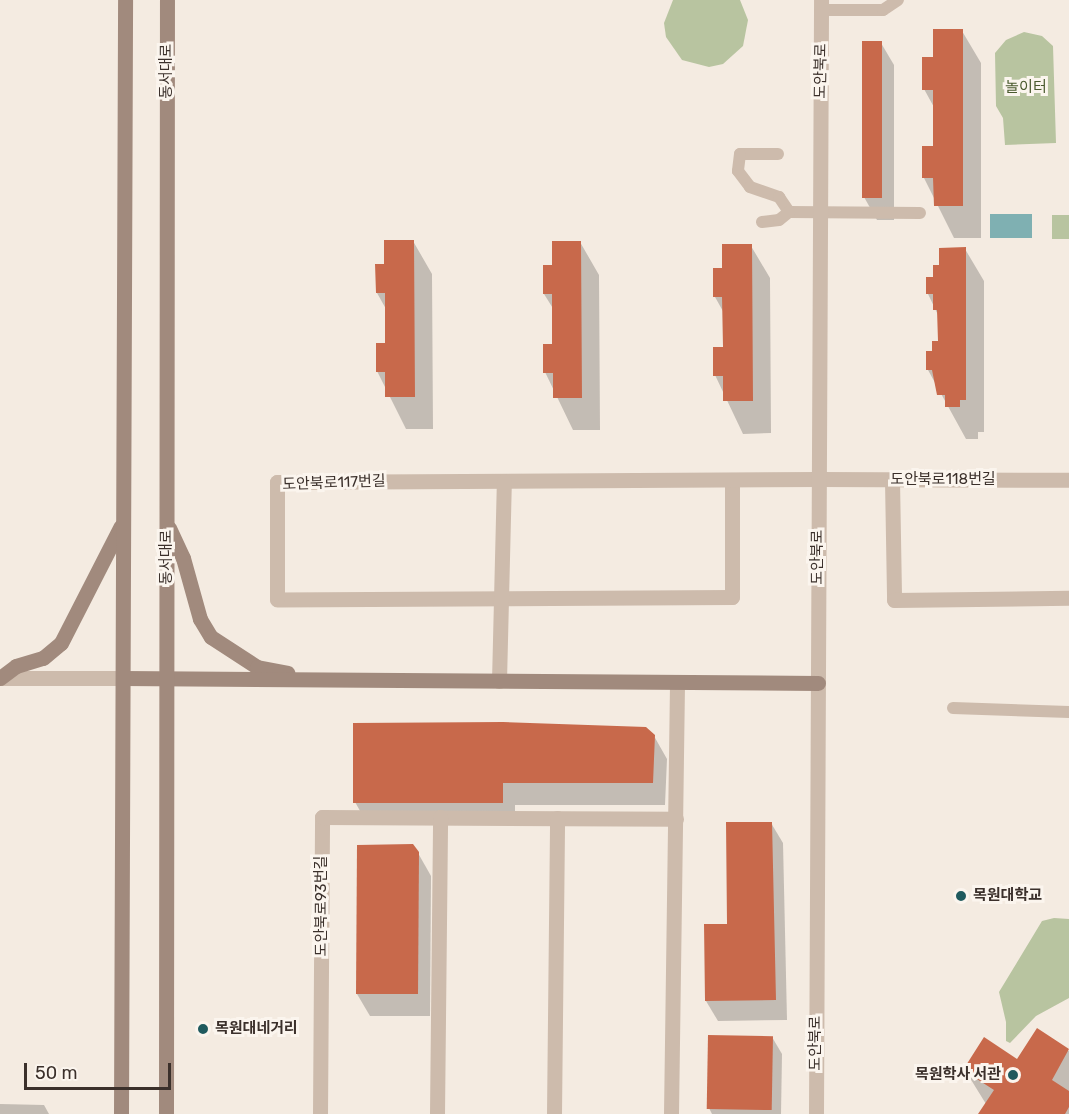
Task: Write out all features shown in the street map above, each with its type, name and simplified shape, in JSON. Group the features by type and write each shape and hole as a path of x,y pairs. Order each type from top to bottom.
{"street":[{"path":"121,1114 125,0"},
{"name":"동서대로","path":"166,1114 167,0"},
{"name":"도안북로","path":"816,1114 822,5"},
{"name":"도안북로117번길","path":"732,480 732,597 277,599 277,482 732,480 818,480"},
{"name":"도안북로118번길","path":"818,480 1069,480"},
{"path":"892,480 894,600 1069,598"},
{"path":"499,681 504,481"},
{"path":"0,678 16,666 43,658 61,643 123,523"},
{"path":"166,523 183,558 200,619 212,638 257,667 316,680"},
{"path":"0,678 818,683"},
{"path":"671,1114 678,682"},
{"name":"도안북로93번길","path":"320,1114 322,817 676,819"},
{"path":"437,1114 440,817"},
{"path":"554,1114 557,818"}],"lane":[{"path":"822,5 883,10 898,0"},
{"path":"778,154 740,154 738,171 750,187 779,197 789,212"},
{"path":"762,222 779,220 789,212 920,213"},
{"path":"952,708 1069,712"}],"green space":[{"path":"673,0 740,0 748,20 743,46 723,64 709,67 682,60 666,37 664,23"},
{"name":"놀이터","path":"1024,32 1042,36 1053,46 1056,143 1005,145 1003,118 996,106 995,53 1006,40"},
{"path":"1052,215 1069,215 1069,239 1052,239"},
{"path":"1054,918 1069,919 1069,998 1036,1016 1010,1043 1006,1041 1006,1022 999,992 1042,921"}],"water":[{"path":"990,214 1032,214 1032,238 990,238"}],"building":[{"path":"933,29 963,29 963,206 934,206 933,178 922,178 922,146 933,146 933,90 922,90 922,57 933,57"},
{"path":"862,41 882,41 882,198 862,198"},
{"path":"384,240 414,240 415,397 385,397 385,372 376,372 376,343 385,343 385,293 376,293 375,264 384,264"},
{"path":"552,241 581,241 582,398 553,398 553,373 543,373 543,344 552,344 552,294 543,294 543,265 552,265"},
{"path":"722,244 752,244 753,401 723,401 723,376 713,376 713,347 723,347 722,297 713,297 713,268 722,268"},
{"path":"966,247 966,400 960,400 960,407 945,407 945,395 937,395 932,370 926,370 926,351 932,351 932,341 938,341 937,310 933,310 933,294 926,294 926,277 933,277 933,265 939,265 939,248"},
{"path":"503,722 646,727 655,735 653,783 503,783 503,803 353,803 353,723"},
{"path":"726,822 772,822 776,1000 705,1001 704,924 727,924"},
{"path":"413,844 419,852 418,994 356,994 357,845"},
{"name":"목원학사 서관","path":"1037,1028 1069,1049 1052,1080 1069,1091 1069,1107 1065,1114 978,1114 994,1090 963,1070 984,1037 1017,1059"},
{"path":"708,1035 773,1036 772,1110 707,1109"}],"place":[{"name":"목원대학교","path":"961,896"},
{"name":"목원대네거리","path":"203,1029"},
{"name":"목원학사 서관","path":"1013,1075"}]}
